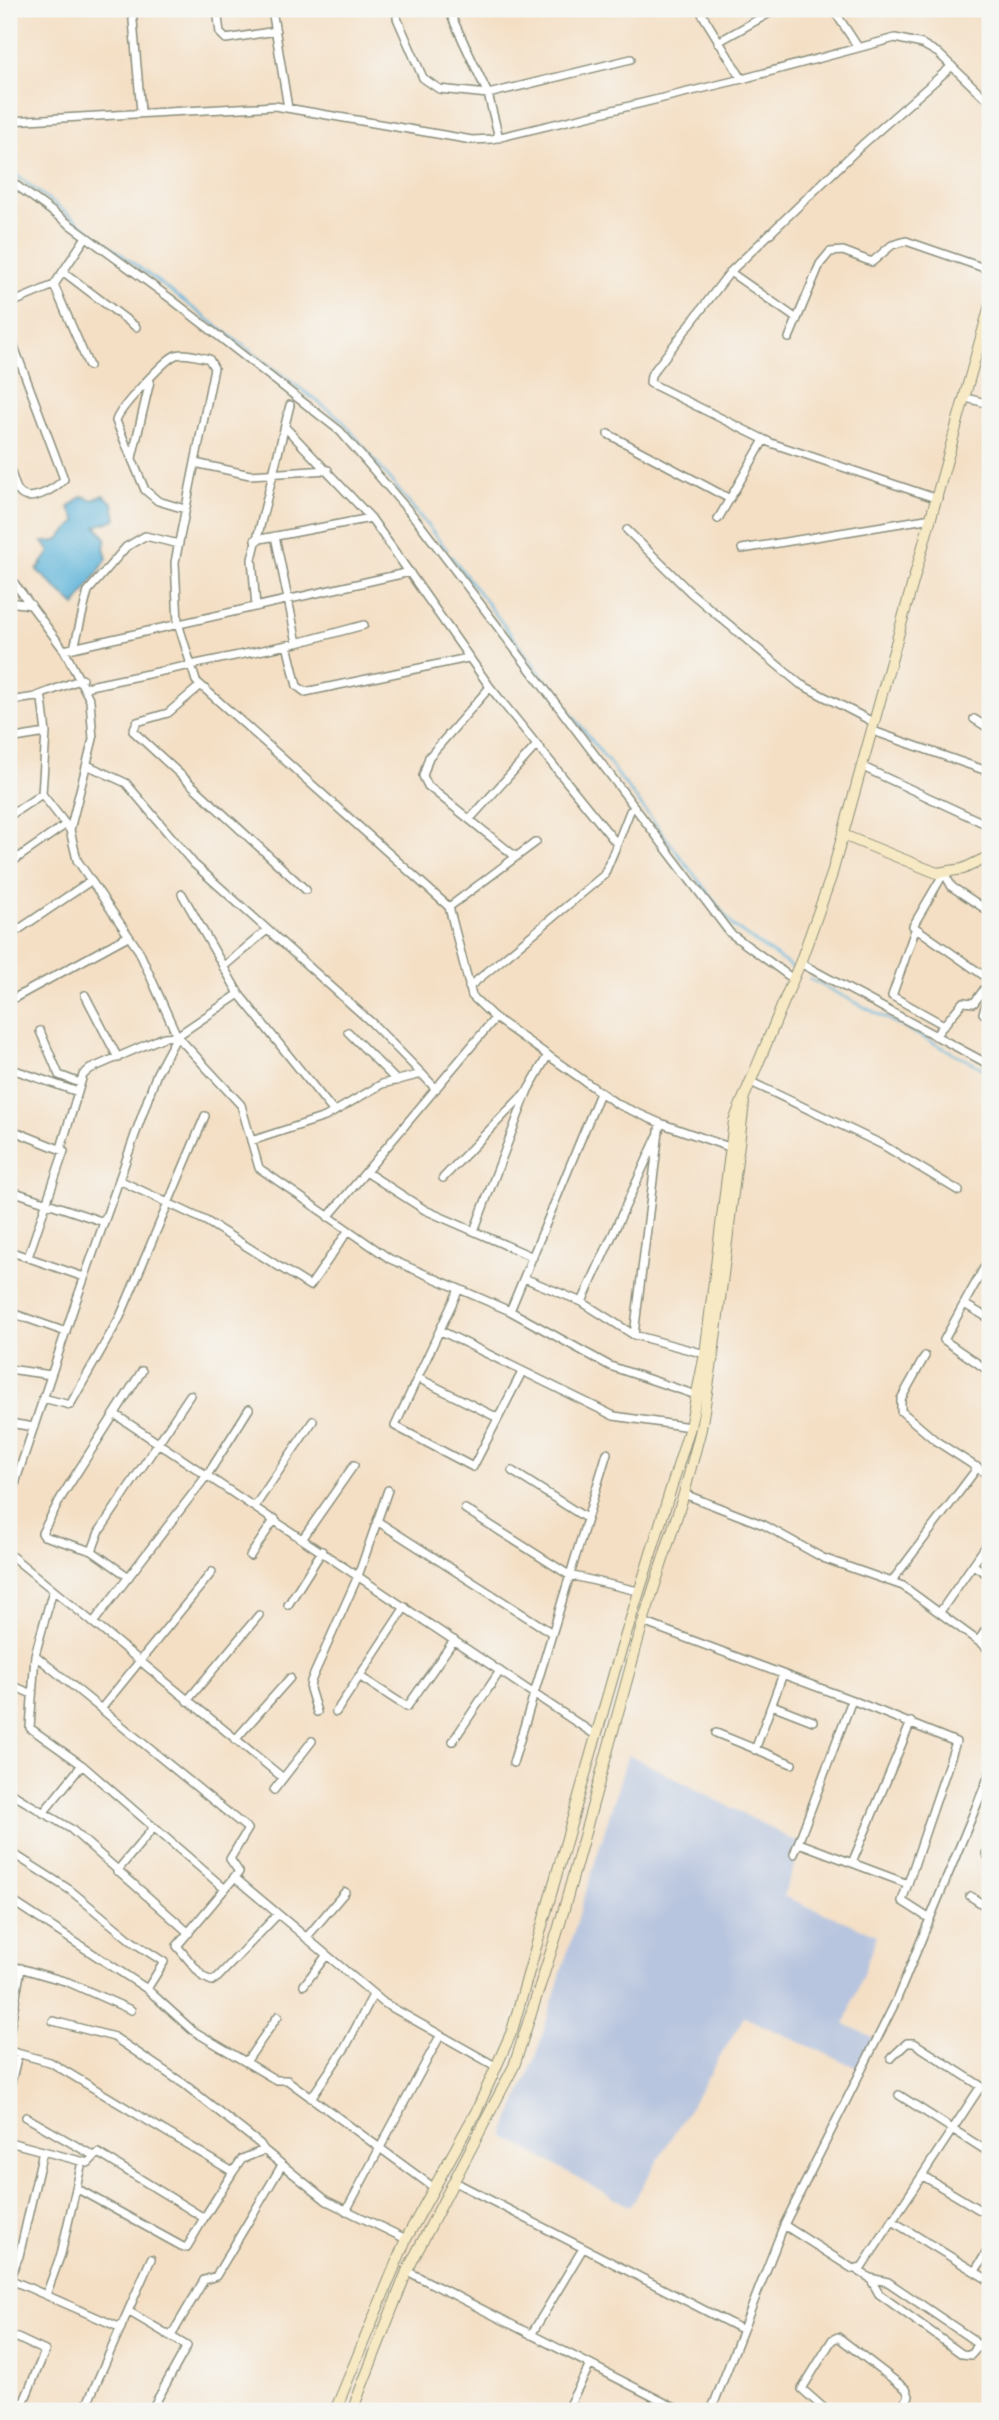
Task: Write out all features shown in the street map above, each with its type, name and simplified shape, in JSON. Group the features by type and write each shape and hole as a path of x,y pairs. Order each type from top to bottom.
{"main road":[{"path":"335,2411 405,2239 498,2067 522,1998 638,1591 690,1427 705,1354 734,1121 800,963 843,835 939,499 990,305"},
{"path":"843,835 925,870 944,873 962,869 990,856"},
{"path":"352,2411 407,2271 514,2066 559,1927 643,1622 684,1494 701,1429 744,1123 744,1098"}],"street":[{"path":"132,9 141,111"},
{"path":"217,9 220,33 226,39 276,31"},
{"path":"272,9 288,108"},
{"path":"448,9 488,94 499,138"},
{"path":"699,9 742,79"},
{"path":"718,42 777,9"},
{"path":"833,9 859,47"},
{"path":"397,18 423,78 439,89 488,94 631,59"},
{"path":"9,121 259,106 288,108 472,140 499,138 742,79 895,38 908,40 938,53 982,95 990,99"},
{"path":"939,499 764,440 652,386 649,380 730,272 862,145 953,66"},
{"path":"9,180 171,299 340,431 419,523 730,933 793,979"},
{"path":"9,304 54,285 65,273 86,237"},
{"path":"789,338 820,264 830,252 837,251 872,262 898,242 913,242 990,271"},
{"path":"730,272 797,319"},
{"path":"65,273 136,327"},
{"path":"54,285 89,366"},
{"path":"9,333 64,479 32,497 25,496 19,492 9,466"},
{"path":"185,509 165,505 151,497 118,426 117,414 178,355 213,362 179,544 175,584 178,623 189,666 201,686 449,907 472,996 495,1018 600,1093 660,1127 729,1147"},
{"path":"132,459 150,380"},
{"path":"966,398 990,404"},
{"path":"256,607 251,573 255,540 290,405"},
{"path":"285,427 371,518 411,572 468,658 617,844"},
{"path":"608,434 730,499"},
{"path":"718,519 764,440"},
{"path":"195,463 250,475 328,470"},
{"path":"255,540 371,518"},
{"path":"742,550 933,518"},
{"path":"627,530 691,593 800,684 874,727 987,771"},
{"path":"74,648 88,591 126,547 145,536 179,544"},
{"path":"275,536 297,643"},
{"path":"64,650 411,572"},
{"path":"9,576 82,679 94,726 87,765 68,827 9,864"},
{"path":"9,602 31,605"},
{"path":"85,687 297,643 364,625"},
{"path":"287,645 297,685 305,692 468,658"},
{"path":"9,701 36,697 82,679"},
{"path":"201,686 174,710 137,722 134,730 306,890"},
{"path":"490,687 424,766 423,776 428,786 516,858"},
{"path":"36,697 43,699 45,706 42,794 68,827 77,860 89,882 139,951 177,1036 242,1105 259,1168 265,1175 390,1259 510,1311 610,1366 696,1395"},
{"path":"974,719 990,729"},
{"path":"9,739 46,733"},
{"path":"470,819 536,746"},
{"path":"87,765 126,783 194,864 372,1023 436,1089"},
{"path":"863,767 990,826"},
{"path":"9,816 42,794"},
{"path":"469,987 604,875 630,811"},
{"path":"449,907 536,842"},
{"path":"944,1025 892,996 915,930 914,920 944,873 952,887 990,912"},
{"path":"9,936 89,882"},
{"path":"181,894 239,994 334,1112"},
{"path":"223,967 267,930"},
{"path":"915,930 990,980 974,1003 962,1002 935,1036"},
{"path":"9,1001 128,936"},
{"path":"800,963 990,1065"},
{"path":"9,1511 43,1398 157,1073 177,1036 239,994"},
{"path":"990,994 983,1013 990,1019"},
{"path":"85,995 118,1058"},
{"path":"328,1217 495,1018"},
{"path":"40,1031 59,1075 80,1083"},
{"path":"348,1032 397,1081"},
{"path":"61,1148 80,1083 90,1069 164,1037 177,1036"},
{"path":"474,1231 528,1090 548,1055"},
{"path":"9,1068 78,1092"},
{"path":"251,1141 334,1112 383,1084 422,1074"},
{"path":"751,1082 881,1144 959,1191"},
{"path":"443,1178 528,1090"},
{"path":"510,1311 600,1093"},
{"path":"43,1398 70,1405 120,1317 205,1116"},
{"path":"582,1302 660,1127"},
{"path":"634,1335 660,1127"},
{"path":"9,1129 61,1148 65,1154 28,1257"},
{"path":"366,1172 425,1210 533,1257"},
{"path":"119,1180 206,1220 310,1286 348,1231"},
{"path":"9,1190 104,1222"},
{"path":"9,1251 85,1277"},
{"path":"990,1257 944,1343 990,1371"},
{"path":"524,1278 582,1302 634,1335 705,1354"},
{"path":"459,1289 395,1426 473,1467 522,1372"},
{"path":"964,1304 990,1319"},
{"path":"9,1312 66,1332"},
{"path":"441,1331 614,1416 690,1427"},
{"path":"925,1356 901,1399 901,1411 936,1441 990,1476"},
{"path":"9,1369 51,1375"},
{"path":"129,1577 92,1551 42,1534 62,1496 142,1371"},
{"path":"418,1378 498,1418"},
{"path":"92,1551 99,1532 190,1395"},
{"path":"93,1623 208,1474 249,1409"},
{"path":"116,1415 597,1736"},
{"path":"255,1506 313,1421"},
{"path":"9,1423 34,1427"},
{"path":"513,1763 607,1453"},
{"path":"303,1538 354,1465"},
{"path":"892,1581 978,1467"},
{"path":"512,1471 586,1518"},
{"path":"317,1712 310,1689 311,1681 358,1576 388,1490"},
{"path":"684,1494 764,1525 823,1558 892,1581 940,1612 990,1650"},
{"path":"465,1509 569,1575 638,1591"},
{"path":"250,1556 275,1519"},
{"path":"377,1521 552,1633"},
{"path":"940,1612 990,1539"},
{"path":"288,1605 322,1551"},
{"path":"9,1554 282,1777"},
{"path":"973,1565 990,1576"},
{"path":"101,1709 212,1572"},
{"path":"53,1590 35,1655 30,1728 82,1765 225,1889"},
{"path":"336,1712 405,1607"},
{"path":"187,1701 259,1615"},
{"path":"643,1622 953,1740 957,1747 902,1903 930,1919"},
{"path":"978,1641 990,1624"},
{"path":"359,1676 407,1707 454,1640"},
{"path":"35,1655 248,1829 230,1859 239,1872 177,1946 202,1977 212,1980 278,1914"},
{"path":"453,1741 500,1671"},
{"path":"755,1750 783,1674"},
{"path":"235,1740 290,1678"},
{"path":"9,1684 32,1694"},
{"path":"794,1854 852,1700"},
{"path":"772,1705 813,1721"},
{"path":"852,1863 911,1722"},
{"path":"716,1733 792,1764"},
{"path":"274,1790 312,1741"},
{"path":"43,1813 82,1765"},
{"path":"711,2411 783,2225 896,2001 990,1775"},
{"path":"9,1792 71,1829 189,1933"},
{"path":"117,1871 154,1827"},
{"path":"799,1843 908,1884"},
{"path":"9,1851 70,1890 133,1942 164,1962 147,1989"},
{"path":"234,1877 373,1995 498,2067"},
{"path":"306,1938 345,1892"},
{"path":"970,1896 990,1909"},
{"path":"9,1899 147,1989 192,2030 276,2080 287,2080 433,2187"},
{"path":"304,1984 326,1956"},
{"path":"9,1965 68,1982 131,2010"},
{"path":"9,2035 21,1968"},
{"path":"311,2098 345,2048 373,1995"},
{"path":"246,2062 278,2016"},
{"path":"53,2021 114,2037 184,2084 327,2201 405,2239"},
{"path":"346,2211 440,2036"},
{"path":"891,2058 907,2043 914,2043 990,2092"},
{"path":"9,2051 50,2062 233,2172"},
{"path":"9,2091 18,2054"},
{"path":"857,2270 867,2263 981,2087"},
{"path":"900,2095 990,2153"},
{"path":"26,2117 94,2156"},
{"path":"9,2142 88,2163 98,2153 104,2155 204,2218"},
{"path":"76,2188 187,2247 242,2159 264,2150"},
{"path":"43,2151 19,2256 9,2279 121,2328"},
{"path":"46,2295 61,2254 82,2162"},
{"path":"171,2336 204,2280 216,2276 282,2165"},
{"path":"923,2176 990,2216"},
{"path":"453,2181 582,2250 741,2329"},
{"path":"894,2221 990,2281"},
{"path":"783,2225 870,2278 888,2282 972,2339 977,2346 975,2351"},
{"path":"975,2271 990,2247"},
{"path":"531,2335 582,2250"},
{"path":"84,2411 151,2259"},
{"path":"407,2271 676,2410"},
{"path":"870,2278 878,2294 962,2354 967,2356 975,2351 990,2333"},
{"path":"128,2311 187,2346 151,2411"},
{"path":"9,2334 45,2351 20,2411"},
{"path":"827,2411 802,2389 836,2337 844,2339 906,2389 909,2396 899,2411"},
{"path":"566,2411 590,2365"}],"shaded area":[{"path":"628,1754 803,1845 783,1896 877,1935 845,2024 874,2038 860,2069 744,2017 630,2207 503,2136 535,2058"}],"water":[{"path":"103,495 113,503 116,519 96,526 106,538 104,547 107,559 75,606 37,570 50,552 43,542 57,541 77,521 69,508 82,496 93,500"}],"waterway":[{"path":"9,170 341,419 447,550"},
{"path":"451,556 734,927 793,968"},
{"path":"810,979 990,1072"}]}
